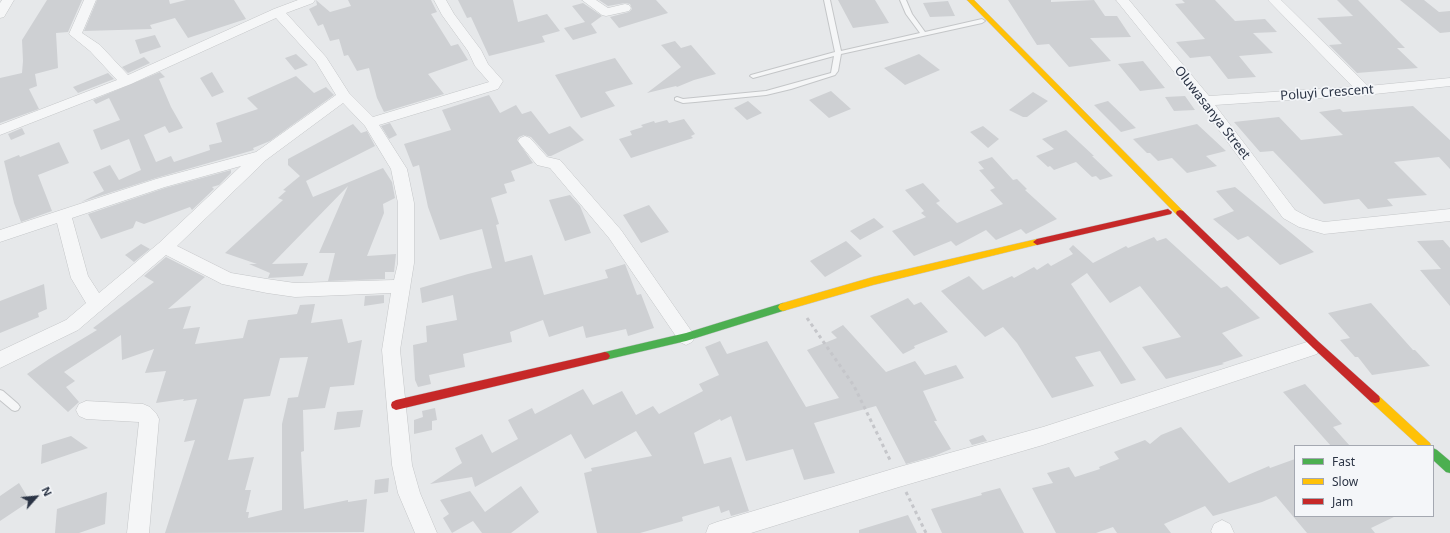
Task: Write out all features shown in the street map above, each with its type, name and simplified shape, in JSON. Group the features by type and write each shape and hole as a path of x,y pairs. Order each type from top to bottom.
{"street":[{"path":"0,14 8,0"},
{"path":"90,0 75,34 95,48 126,81"},
{"path":"0,130 126,81 278,12 309,0"},
{"path":"370,123 496,84 496,81 482,66 474,50 448,15 440,0"},
{"path":"588,0 606,12 625,8"},
{"path":"963,0 1168,212 1310,350 1413,445"},
{"path":"970,0 1177,211 1316,345 1425,445"},
{"name":"Oluwasanya Street","path":"1122,0 1205,101 1289,214 1305,223 1324,228 1450,214"},
{"path":"1274,0 1365,91"},
{"path":"278,12 321,60 344,96 370,123 399,169 406,203 406,263 391,350 402,465 409,493 426,533"},
{"name":"Poluyi Crescent","path":"1205,101 1365,91 1450,82"},
{"path":"0,360 72,325 96,303 165,247 261,156 344,96"},
{"path":"526,141 542,161 556,164 615,234 686,337"},
{"path":"0,236 161,183 261,156"},
{"path":"396,405 686,337 797,303 897,276 1168,212"},
{"path":"63,216 80,278 96,303"},
{"path":"165,247 228,279 267,286 295,290 330,287 403,286"},
{"path":"717,533 899,477 1042,436 1310,350"},
{"path":"86,410 143,413 149,419 138,533"},
{"path":"1434,454 1450,468"},
{"path":"1434,465 1450,479"}],"lane":[{"path":"677,99 723,98 766,93 832,74 835,71 838,53 827,0"},
{"path":"903,0 909,14 923,33"},
{"path":"752,76 838,53 982,21"},
{"path":"0,394 15,407"}],"path":[{"path":"797,303 854,386 926,533"}],"building":[{"path":"47,0 82,0 68,32 56,33 58,68 35,74 37,86 29,89 39,109 0,123 0,78 22,73 22,40"},
{"path":"97,0 169,0 170,4 186,0 234,0 246,19 188,38 175,18 150,25 152,29 84,31"},
{"path":"316,0 330,12 351,6 348,0 431,0 437,12 431,14 451,46 458,44 468,60 428,74 444,94 384,112 377,98 369,68 357,71 348,55 344,56 339,39 330,41 323,24 318,26 309,9 317,5"},
{"path":"458,0 513,0 518,22 547,14 560,31 542,36 545,42 489,56 471,17 467,18"},
{"path":"599,0 656,0 668,13 619,28 610,17 629,12 632,9 630,4 625,3 608,6"},
{"path":"838,0 875,0 889,23 853,28"},
{"path":"1008,0 1051,0 1051,2 1094,0 1105,16 1117,16 1131,37 1090,38 1111,61 1069,67 1049,44 1037,45"},
{"path":"1182,0 1215,0 1235,21 1265,19 1277,32 1253,33 1273,53 1239,56 1256,77 1228,79 1210,56 1190,58 1176,42 1205,39 1175,4 1185,3"},
{"path":"1337,0 1358,0 1405,48 1397,48 1418,68 1357,73 1329,45 1342,44 1317,18 1353,16"},
{"path":"1400,0 1424,0 1439,12 1450,11 1450,32 1440,33"},
{"path":"948,1 955,16 930,17 923,3"},
{"path":"583,3 602,16 591,24 597,33 573,40 564,28 585,22 572,6"},
{"path":"155,35 161,47 140,54 135,40"},
{"path":"675,41 681,48 691,45 716,74 694,80 677,87 647,93 681,67 661,45"},
{"path":"296,54 308,65 295,70 285,58"},
{"path":"919,54 940,70 905,85 884,68"},
{"path":"144,57 150,63 128,73 122,67"},
{"path":"615,58 633,84 605,92 615,106 581,118 555,75"},
{"path":"1143,61 1165,88 1140,91 1118,64"},
{"path":"160,72 165,77 159,79 171,107 183,128 169,133 165,126 144,135 156,162 171,156 174,162 210,150 209,145 222,142 216,123 258,109 247,98 296,76 314,93 326,87 334,95 270,141 253,148 254,150 156,178 81,202 104,191 93,172 110,165 119,180 141,170 129,139 101,150 93,130 120,120 109,98 96,104 93,100"},
{"path":"212,72 224,92 212,97 200,78"},
{"path":"108,73 114,79 78,93 73,87"},
{"path":"831,91 851,109 829,118 809,100"},
{"path":"1033,92 1048,101 1027,117 1023,117 1009,110"},
{"path":"489,95 500,113 516,105 522,114 531,111 549,134 570,126 584,140 551,156 548,156 531,137 524,135 519,137 517,140 533,163 511,171 515,181 504,184 507,193 491,198 499,224 496,225 505,262 532,255 544,295 608,278 605,270 625,264 637,295 641,294 654,328 628,336 626,329 586,338 583,326 549,337 543,320 510,332 512,342 463,354 465,367 429,375 431,384 418,387 415,380 413,345 427,342 426,326 457,320 453,295 422,303 420,288 492,268 482,229 440,240 428,207 419,165 413,167 404,144 451,130 442,110"},
{"path":"1185,96 1195,110 1174,111 1165,97"},
{"path":"748,101 762,113 747,120 734,108"},
{"path":"1108,101 1136,128 1121,132 1094,105"},
{"path":"1413,106 1450,140 1450,169 1439,157 1394,162 1427,195 1387,199 1393,206 1368,209 1359,199 1324,204 1273,151 1260,152 1234,122 1279,117 1301,140 1343,135 1319,112 1340,109 1343,112"},
{"path":"684,119 695,134 691,136 693,138 631,158 619,139 632,135 630,131 643,127 641,125 654,121 655,123 667,120 669,123"},
{"path":"390,123 397,135 389,139 381,126"},
{"path":"353,124 361,133 367,131 375,146 306,181 313,197 383,168 392,182 395,198 383,204 384,213 367,256 396,254 394,272 385,272 385,279 328,281 335,253 319,253 348,186 272,264 308,263 303,276 268,278 270,273 249,264 257,264 225,253 283,200 278,198 286,191 283,190 300,176 288,165 288,159"},
{"path":"1197,124 1226,151 1206,156 1217,166 1187,173 1172,158 1158,161 1150,153 1147,153 1133,139"},
{"path":"983,126 999,139 988,148 970,132"},
{"path":"22,128 25,134 11,140 8,134"},
{"path":"1066,130 1113,176 1100,180 1096,176 1092,177 1076,162 1054,170 1050,166 1048,167 1036,156 1054,149 1042,139"},
{"path":"59,142 69,163 38,175 52,211 21,222 14,203 4,161 19,155 20,157"},
{"path":"992,157 1013,180 1017,179 1027,189 1025,190 1057,219 1026,234 1021,229 996,240 986,230 956,246 951,241 914,256 892,231 926,217 921,213 924,211 905,190 923,183 940,201 936,203 957,223 1003,204 990,190 995,188 979,170 984,169 978,162"},
{"path":"231,170 231,173 219,185 212,187 214,189 192,210 190,207 144,224 136,221 133,228 101,239 88,214 165,188"},
{"path":"1235,187 1314,252 1280,265 1248,236 1238,240 1213,219 1234,211 1216,191"},
{"path":"570,195 580,206 591,233 565,241 549,200"},
{"path":"649,205 669,232 641,243 623,215"},
{"path":"874,218 884,227 860,240 850,231"},
{"path":"1154,237 1157,241 1166,238 1221,288 1227,286 1260,318 1222,333 1243,356 1222,363 1224,364 1166,379 1142,347 1181,337 1140,286 1110,303 1087,273 1071,284 1136,380 1121,384 1100,351 1075,357 1094,386 1052,398 1017,343 1003,327 985,337 941,291 969,276 983,290 1012,276 1014,278 1034,267 1037,270 1048,263 1051,266 1073,254 1069,249 1073,245 1093,263 1126,246 1128,248"},
{"path":"1443,240 1450,248 1450,306 1420,270 1441,269 1417,241"},
{"path":"846,241 862,256 825,277 810,261"},
{"path":"141,244 150,249 134,262 125,255"},
{"path":"166,257 205,277 168,309 191,306 183,329 200,327 195,344 243,338 248,320 297,314 300,305 315,304 311,323 342,319 348,343 362,340 354,385 330,387 325,408 303,410 304,451 301,452 304,509 348,500 348,502 367,499 364,532 165,533 195,440 184,442 197,399 183,401 184,399 156,403 166,371 145,373 154,349 122,360 121,335 64,372 75,381 66,387 79,402 68,412 27,374 97,330 93,328 154,282 144,276","holes":["308,357 298,397 288,398 282,424 282,510 248,518 249,512 246,512 251,490 245,490 254,457 228,460 244,399 270,396 280,358"]},
{"path":"44,284 47,309 38,313 39,317 0,333 0,301"},
{"path":"384,295 384,303 364,306 365,296"},
{"path":"908,298 914,305 921,302 948,332 914,346 915,348 903,354 870,316"},
{"path":"1371,303 1413,350 1415,350 1430,366 1372,375 1358,357 1355,357 1340,340 1350,338 1328,313"},
{"path":"843,325 886,372 915,361 925,375 956,365 964,378 923,391 937,421 934,421 951,449 934,456 906,464 876,406 814,423 835,473 804,480 793,449 746,461 731,416 721,421 720,419 694,433 704,464 731,457 749,511 731,516 729,510 721,513 719,506 682,517 683,521 640,533 597,533 584,473 592,471 591,468 652,456 636,431 585,459 571,434 475,487 472,477 430,484 462,463 455,448 482,434 492,453 518,439 508,420 532,408 535,414 583,389 593,405 622,391 636,415 653,406 659,414 703,391 699,384 719,375 705,347 720,341 727,354 767,341 806,407 839,398 807,350 837,338 831,332"},
{"path":"1305,384 1342,424 1333,427 1349,445 1330,445 1283,392"},
{"path":"435,408 437,420 432,421 432,430 414,434 414,420 423,417 422,411"},
{"path":"363,410 360,427 334,430 337,412"},
{"path":"1181,427 1229,483 1269,466 1270,468 1294,459 1294,517 1394,517 1371,528 1375,533 1307,533 1276,496 1262,502 1213,516 1205,506 1164,524 1171,533 1117,533 1113,527 1096,533 1056,533 1032,488 1053,483 1047,473 1069,467 1075,477 1100,469 1099,467 1119,459 1114,452 1145,440 1150,444 1161,435"},
{"path":"983,435 987,441 972,445 969,440"},
{"path":"71,436 88,448 41,464 42,445"},
{"path":"389,478 388,492 374,494 375,480"},
{"path":"19,483 30,501 0,521 0,496"},
{"path":"521,486 539,512 511,533 482,533 473,521 452,533 443,518 449,514 440,500 470,491 485,512"},
{"path":"1000,488 1024,533 942,533 931,509 982,495 981,493"},
{"path":"107,492 105,524 79,533 55,533 57,509"},
{"path":"908,515 917,533 859,533 859,530"}],"traffic: fast":[{"path":"605,356 686,337 783,307"},
{"path":"1434,454 1450,468"}],"traffic: slow":[{"path":"970,0 1180,213"},
{"path":"783,307 873,281 1037,242"},
{"path":"1375,399 1425,445"}],"traffic: jam":[{"path":"1037,242 1168,212"},
{"path":"1180,213 1316,345 1375,399"},
{"path":"396,405 605,356"}]}
